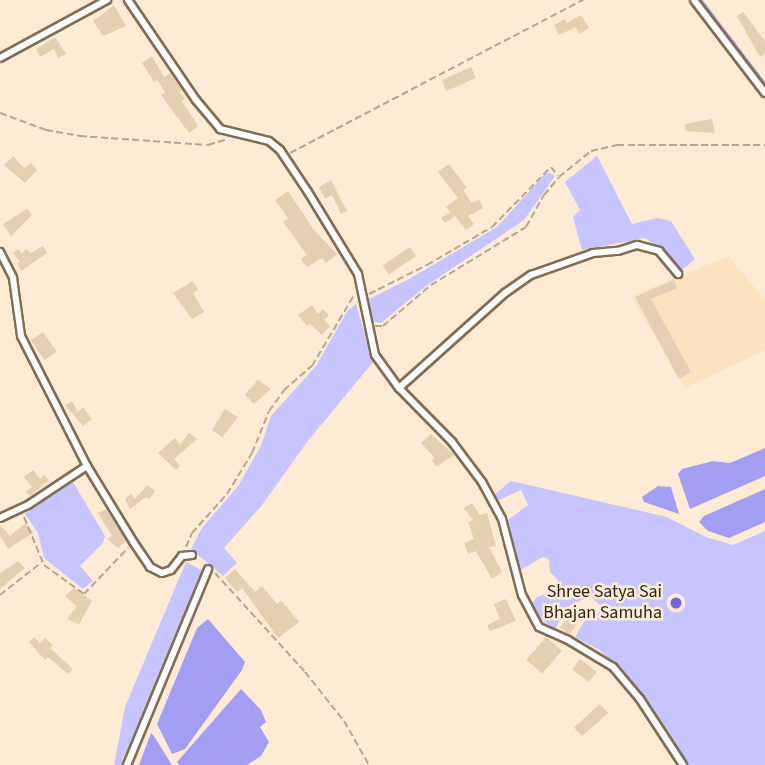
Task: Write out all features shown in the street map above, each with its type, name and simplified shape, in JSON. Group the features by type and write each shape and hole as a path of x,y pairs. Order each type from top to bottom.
{"street":[{"path":"0,58 107,0"},
{"path":"128,0 220,129 234,135 269,141 284,157 358,274 375,355 399,388 452,442 482,482 502,519 522,595 539,627 568,640 613,667 640,699 683,765"},
{"path":"694,0 765,93"},
{"path":"399,388 505,293 531,275 593,253 618,251 637,245 659,251 678,274"},
{"path":"0,252 13,278 21,336 87,466 134,543 150,567 162,573 171,570 182,556 192,555"},
{"path":"0,518 87,466"},
{"path":"127,765 208,569"}],"path":[{"path":"284,157 333,128 401,96 439,73 583,0"},
{"path":"0,113 46,130 115,140 208,145 223,142 234,135"},
{"path":"367,326 383,326 431,285 526,227 544,195 559,177 591,151 617,145 765,145"},
{"path":"192,555 185,549 192,533 227,494 252,453 269,411 284,390 312,366 355,295 364,295 427,265 492,227 551,167 559,177"},
{"path":"19,509 35,536 43,562 84,594 134,543"},
{"path":"0,595 43,562"},
{"path":"208,569 219,576 305,671 344,721 369,765"}],"shaded area":[{"path":"597,156 632,224 657,218 671,221 695,259 681,271 667,253 645,238 582,250 573,217 580,210 565,182"},
{"path":"545,174 555,176 524,220 426,286 381,323 372,321 367,300 411,278 497,227"},
{"path":"729,256 765,300 765,350 685,388 631,296"},
{"path":"356,304 373,362 307,442 262,505 224,548 237,563 223,576 191,549 202,528 238,486 261,446 271,416 316,366 348,310"},
{"path":"765,448 765,476 690,509 678,474 682,469 713,461 730,463"},
{"path":"511,481 667,517 706,537 733,545 765,531 765,765 686,765 662,724 628,677 601,651 575,637 587,617 596,616 602,607 590,596 569,606 555,629 540,619 531,604 537,597 558,591 558,580 550,572 549,559 543,557 519,571 508,520 528,505 521,490 497,501 494,495"},
{"path":"73,482 105,536 103,543 80,566 93,581 83,589 44,558 38,533 25,514"},
{"path":"658,486 671,487 679,514 644,502 642,497"},
{"path":"765,489 765,522 729,538 708,531 699,522 704,516"},
{"path":"186,562 203,571 136,735 122,759 122,765 114,765 125,707"},
{"path":"208,619 245,662 185,749 172,754 157,724 197,628"},
{"path":"241,689 261,710 266,722 260,727 269,742 261,756 247,765 179,765 177,762"},
{"path":"151,733 154,736 172,765 139,765"}],"building":[{"path":"114,5 126,26 103,36 93,21"},
{"path":"743,12 765,41 765,54 760,57 737,16"},
{"path":"581,15 589,28 580,34 576,27 559,35 554,25 565,19 567,23"},
{"path":"55,37 66,54 58,58 54,49 40,57 36,49"},
{"path":"152,56 164,77 170,73 182,90 179,92 185,98 182,101 198,126 189,133 161,95 165,92 157,80 154,82 142,63"},
{"path":"471,67 476,78 447,91 442,80"},
{"path":"712,119 715,133 686,131 685,124"},
{"path":"13,156 24,168 31,163 37,170 25,183 4,165"},
{"path":"449,164 467,188 463,190 472,203 479,200 483,208 468,216 474,224 466,230 455,216 445,223 441,218 450,212 446,207 458,198 438,172"},
{"path":"331,180 347,211 341,214 332,195 325,199 319,187"},
{"path":"288,191 314,230 337,254 326,263 322,258 307,267 301,259 307,255 283,222 288,218 275,200"},
{"path":"27,209 32,215 11,236 3,224"},
{"path":"43,246 47,253 21,271 17,263 20,262 13,253 18,249 22,254 26,249 31,253"},
{"path":"410,247 416,256 389,275 383,265"},
{"path":"674,280 677,288 651,299 691,372 679,379 635,297"},
{"path":"193,281 198,290 193,293 204,312 192,319 173,293"},
{"path":"312,305 318,314 323,309 329,315 324,320 330,326 322,335 310,324 307,326 298,315"},
{"path":"43,332 57,352 44,360 31,341"},
{"path":"258,380 271,389 254,404 245,395"},
{"path":"72,401 78,412 83,407 92,419 83,426 65,405"},
{"path":"225,409 238,417 222,437 212,430"},
{"path":"189,433 197,439 174,459 180,466 176,470 158,453 175,438 180,444"},
{"path":"431,434 454,455 436,467 432,460 435,458 421,443"},
{"path":"33,470 40,479 44,475 49,480 30,496 26,492 32,487 24,477"},
{"path":"147,485 155,491 149,499 146,497 130,509 125,499 131,494 135,499"},
{"path":"472,503 480,515 487,513 496,546 489,547 502,572 492,579 476,551 468,554 464,543 474,539 468,522 473,520 464,508"},
{"path":"106,509 126,541 118,548 107,539 112,536 98,513"},
{"path":"26,523 33,533 8,549 0,535 0,525 10,536"},
{"path":"18,561 25,568 0,589 0,573"},
{"path":"235,569 255,592 262,586 277,604 281,600 299,622 278,638 242,588 237,592 225,578"},
{"path":"74,588 92,601 79,624 67,619 77,606 65,596"},
{"path":"506,599 516,621 490,631 487,625 500,619 494,604"},
{"path":"574,607 584,614 569,634 560,627"},
{"path":"34,637 40,644 45,638 53,645 50,648 73,669 68,674 48,657 45,660 29,642"},
{"path":"546,637 562,651 542,673 526,660"},
{"path":"580,659 597,672 589,682 572,669"},
{"path":"600,704 608,713 582,736 574,727"}],"waterway":[{"path":"701,0 765,84"}],"place":[{"name":"Shree Satya Sai Bhajan Samuha","path":"676,603"}]}
